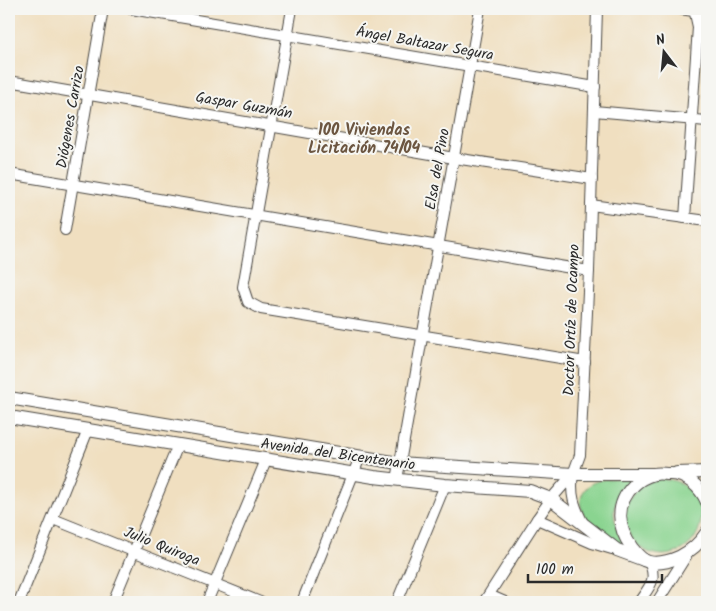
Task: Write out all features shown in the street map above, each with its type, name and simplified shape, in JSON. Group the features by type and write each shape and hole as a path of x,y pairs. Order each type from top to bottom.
{"main road":[{"name":"Avenida del Bicentenario","path":"9,398 399,463 573,474 674,474 707,472"},
{"name":"Avenida del Bicentenario","path":"9,417 354,474 445,485 527,490 551,499 617,550 646,561"},
{"path":"655,474 637,482 622,500 619,512 620,524 635,552 646,561 662,562 674,560 697,547 707,532"},
{"path":"674,474 693,483 707,502"}],"street":[{"name":"Diógenes Carrizo","path":"66,230 103,9"},
{"name":"Ángel Baltazar Segura","path":"131,9 287,34 594,88"},
{"path":"292,9 243,287 248,302 261,309 585,362"},
{"name":"Elsa del Pino","path":"397,480 480,9"},
{"name":"Doctor Ortíz de Ocampo","path":"486,599 536,519 573,474 580,454 589,271 597,9"},
{"path":"680,9 694,10 707,14"},
{"path":"685,218 698,27 694,10"},
{"name":"Gaspar Guzmán","path":"9,81 592,180"},
{"path":"594,111 707,121"},
{"path":"9,174 589,271"},
{"path":"591,205 707,222"},
{"path":"19,602 88,430"},
{"path":"113,602 178,444"},
{"path":"302,602 360,457"},
{"path":"208,602 266,460"},
{"path":"573,474 572,498 584,524"},
{"path":"397,602 445,485"},
{"name":"Julio Quiroga","path":"53,519 260,602"},
{"path":"536,519 592,543 617,550"},
{"path":"657,602 697,547"},
{"path":"639,602 652,580 652,569 646,561"},
{"path":"486,599 505,602"}],"green space":[{"path":"634,478 620,496 614,509 616,524 623,545 601,532 587,519 582,512 582,495 589,485 600,480"},
{"path":"663,479 677,482 690,490 698,503 701,517 698,531 690,544 677,552 663,555 649,552 636,544 628,531 625,517 628,503 636,490 649,482"}],"district":[{"name":"100 Viviendas Licitación 74/04","path":"364,138"}]}
